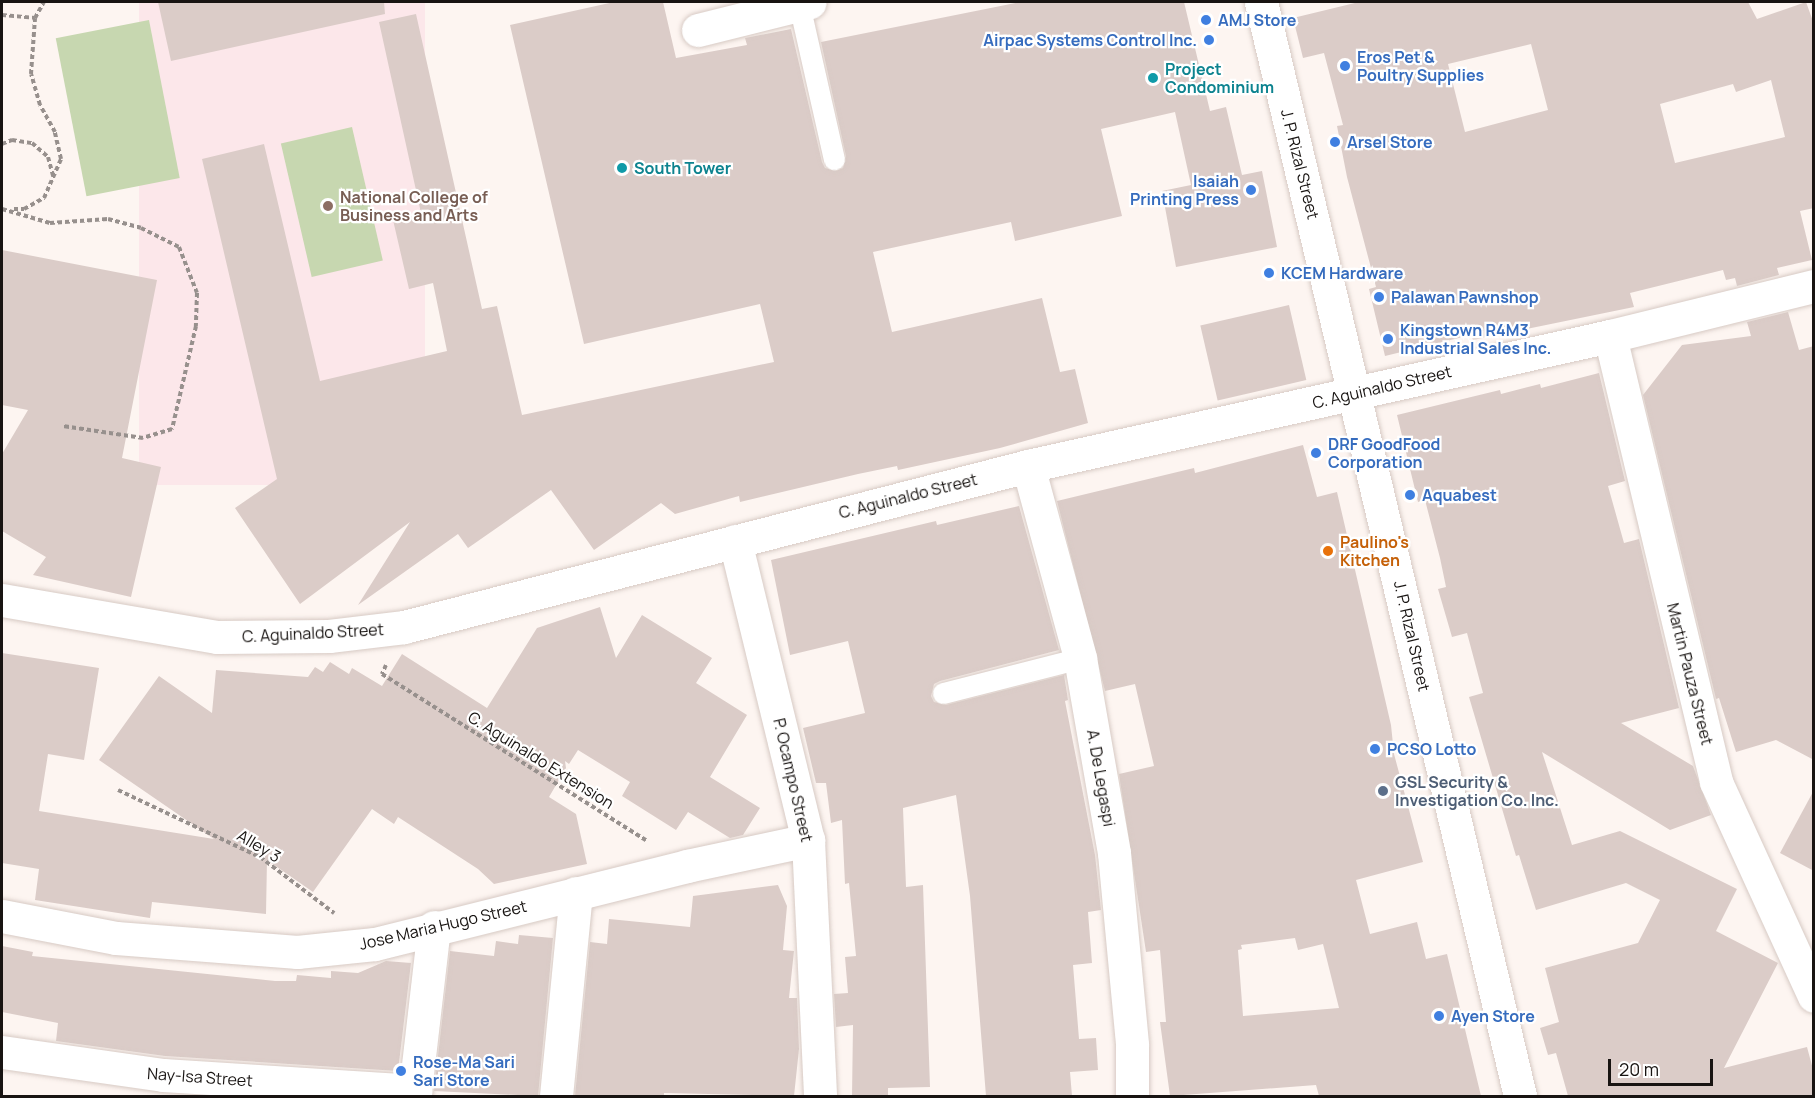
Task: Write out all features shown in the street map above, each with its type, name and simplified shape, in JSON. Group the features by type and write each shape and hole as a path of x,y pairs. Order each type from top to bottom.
{"street":[{"name":"J. P. Rizal Street","path":"1261,2 1520,1096"},
{"path":"698,30 805,3"},
{"name":"C. Aguinaldo Street","path":"2,600 218,638 329,636 404,627 1028,466 1610,336 1813,285"},
{"name":"Martin Pauza Street","path":"1610,336 1716,782 1814,996"},
{"name":"A. De Legaspi","path":"1028,466 1080,658 1114,853 1132,1045 1132,1096"},
{"name":"P. Ocampo Street","path":"735,541 808,840 820,1096"},
{"name":"Jose Maria Hugo Street","path":"2,916 116,938 297,952 375,944 434,927 687,866 808,840"},
{"path":"556,1096 576,893"},
{"name":"Nay-Isa Street","path":"2,1052 162,1086 415,1091 434,927"}],"lane":[{"path":"805,3 834,159"},
{"path":"943,693 1080,658"}],"path":[{"path":"2,208 24,209 44,198 61,159 55,132 40,105 31,74 35,18 44,2"},
{"path":"2,15 35,18"},
{"path":"2,144 12,140 32,143 48,157 53,177"},
{"path":"12,209 50,223 108,219 162,238 179,247 196,293 196,326 172,429 143,438 63,426"},
{"name":"C. Aguinaldo Extension","path":"381,674 687,866"},
{"name":"Alley 3","path":"118,789 260,856 375,944"}],"shaded area":[{"name":"National College of Business and Arts","path":"139,2 425,2 425,485 139,485"}],"green space":[{"path":"149,20 180,178 86,196 56,38"},
{"path":"352,127 383,260 312,277 281,143"}],"building":[{"path":"158,2 384,2 385,14 171,61"},
{"path":"614,2 663,2 676,58 747,45 745,38 791,29 822,162 825,168 836,171 843,168 846,156 821,42 1020,2 1184,2 1210,111 1226,107 1242,175 1262,171 1277,247 1176,267 1162,191 1191,185 1175,112 1101,129 1122,216 1015,241 1011,222 873,252 892,332 1042,298 1060,372 1075,369 1088,423 1000,448 898,470 897,466 858,474 740,502 739,496 675,514 661,503 594,550 551,490 468,548 458,534 358,605 410,522 300,604 235,508 277,479 202,159 264,144 320,381 447,351 433,283 409,289 393,220 421,213 379,22 416,14 482,309 497,306 522,415 774,362 760,304 584,344 510,25"},
{"path":"1359,2 1748,2 1757,19 1806,2 1814,24 1814,208 1800,211 1812,260 1777,268 1779,275 1737,286 1735,278 1726,280 1723,270 1630,293 1634,307 1473,340 1471,335 1385,356 1369,289 1376,287 1347,177 1337,126 1343,125 1324,53 1303,58 1293,18","holes":["1531,44 1548,110 1465,132 1448,64","1771,80 1785,137 1675,163 1660,104 1733,84 1736,92"]},
{"path":"2,250 157,280 122,458 161,467 131,597 33,575 46,557 2,531 2,454 28,410 2,405"},
{"path":"1289,305 1306,380 1218,400 1200,325"},
{"path":"1788,312 1799,350 1814,346 1814,760 1776,740 1736,752 1719,698 1716,699 1643,395 1682,345 1751,336 1747,322"},
{"path":"1599,373 1625,481 1608,486 1624,543 1639,539 1679,708 1621,723 1693,766 1711,815 1670,830 1542,752 1572,845 1620,831 1737,889 1716,931 1778,963 1724,1068 1807,1047 1814,1073 1814,1096 1568,1096 1556,1053 1548,1055 1540,1028 1559,1022 1545,968 1638,943 1660,900 1626,883 1536,910 1519,855 1516,856 1469,697 1483,693 1467,633 1452,637 1438,589 1446,587 1440,558 1425,500 1418,502 1397,415 1500,390 1501,394 1540,384 1541,388"},
{"path":"1303,445 1317,497 1337,492 1391,725 1394,754 1423,862 1356,880 1370,934 1417,922 1426,959 1447,954 1481,1096 1319,1096 1316,1085 1170,1096 1160,1022 1166,1022 1160,950 1146,952 1119,774 1154,766 1135,684 1105,691 1057,501 1194,468 1195,473","holes":["1295,938 1298,950 1323,944 1339,1008 1243,1016 1238,950 1242,949 1241,945"]},
{"path":"1019,506 1059,650 940,681 934,684 931,696 934,702 946,705 1064,675 1068,700 1065,701 1095,855 1101,910 1088,912 1092,963 1073,965 1079,1039 1096,1038 1098,1070 1070,1072 1072,1096 986,1096 970,896 956,795 903,808 906,887 923,885 930,1087 888,1088 888,1096 852,1096 853,1025 836,1027 834,994 848,993 845,957 856,956 849,883 845,884 842,820 831,823 826,783 816,783 803,728 865,713 848,641 790,655 771,560 936,521 937,525"},
{"path":"600,607 616,658 642,615 712,658 696,683 747,715 710,777 760,808 743,835 730,838 688,812 676,830 622,796 630,782 578,750 569,764 565,761 566,768 549,797 576,814 587,864 494,884 478,869 398,817 394,824 372,809 313,892 267,860 266,914 152,902 150,918 35,900 39,869 2,863 2,653 99,668 84,760 48,754 39,811 214,839 99,760 159,676 212,713 216,670 308,677 315,667 323,672 330,662 349,674 352,668 382,686 402,654 487,708 537,628"},
{"path":"1814,790 1814,871 1780,853"},
{"path":"778,885 787,906 783,950 794,951 789,998 797,998 799,1049 794,1096 664,1093 664,1096 575,1096 590,942 607,944 609,919 690,927 693,896"},
{"path":"519,935 553,938 538,1096 434,1091 450,951 494,956 496,941 518,944"},
{"path":"2,946 33,952 32,956 275,981 296,981 297,975 331,978 331,971 358,973 386,961 411,963 398,1071 165,1056 56,1041 58,1023 2,1012"}],"place":[{"name":"AMJ Store","path":"1206,20"},
{"name":"Airpac Systems Control Inc.","path":"1209,40"},
{"name":"Eros Pet & Poultry Supplies","path":"1345,66"},
{"name":"Project Condominium","path":"1153,78"},
{"name":"Arsel Store","path":"1335,142"},
{"name":"South Tower","path":"622,168"},
{"name":"Isaiah Printing Press","path":"1251,190"},
{"name":"National College of Business and Arts","path":"328,206"},
{"name":"KCEM Hardware","path":"1269,273"},
{"name":"Palawan Pawnshop","path":"1379,297"},
{"name":"Kingstown R4M3 Industrial Sales Inc.","path":"1388,339"},
{"name":"DRF GoodFood Corporation","path":"1316,453"},
{"name":"Aquabest","path":"1410,495"},
{"name":"Paulino's Kitchen","path":"1328,551"},
{"name":"PCSO Lotto","path":"1375,749"},
{"name":"GSL Security & Investigation Co. Inc.","path":"1383,791"},
{"name":"Ayen Store","path":"1439,1016"},
{"name":"Rose-Ma Sari Sari Store","path":"401,1071"}]}
